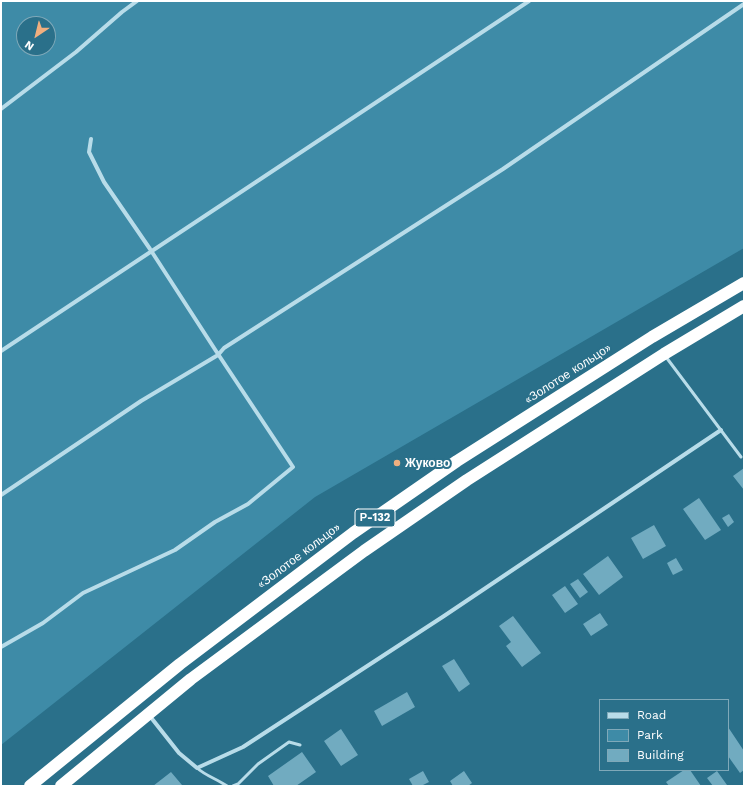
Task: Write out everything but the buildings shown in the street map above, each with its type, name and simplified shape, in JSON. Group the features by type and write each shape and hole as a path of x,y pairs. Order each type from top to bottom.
{"highway":[{"name":"«Золотое кольцо»","path":"30,786 152,686 353,534 490,440 652,337 744,283"},
{"name":"Р-132","path":"61,786 191,679 364,551 467,480 664,354 744,306"}],"street":[{"path":"1,109 76,52 122,12 138,1"},
{"path":"1,351 153,252 528,1"},
{"path":"1,495 141,401 218,355 224,348 503,169 744,4"},
{"path":"1,647 43,623 83,593 175,550 215,522 248,504 293,467 218,355 153,252 104,182 89,152 91,139"},
{"path":"148,714 179,753 197,768 243,747 444,616 721,430"}],"lane":[{"path":"664,354 741,457"},
{"path":"233,786 238,784 258,764 289,742 300,745"},
{"path":"197,768 206,775 227,786"}],"green space":[{"path":"1,1 744,1 744,248 315,497 1,745"}],"place":[{"name":"Жуково","path":"397,463"}]}
